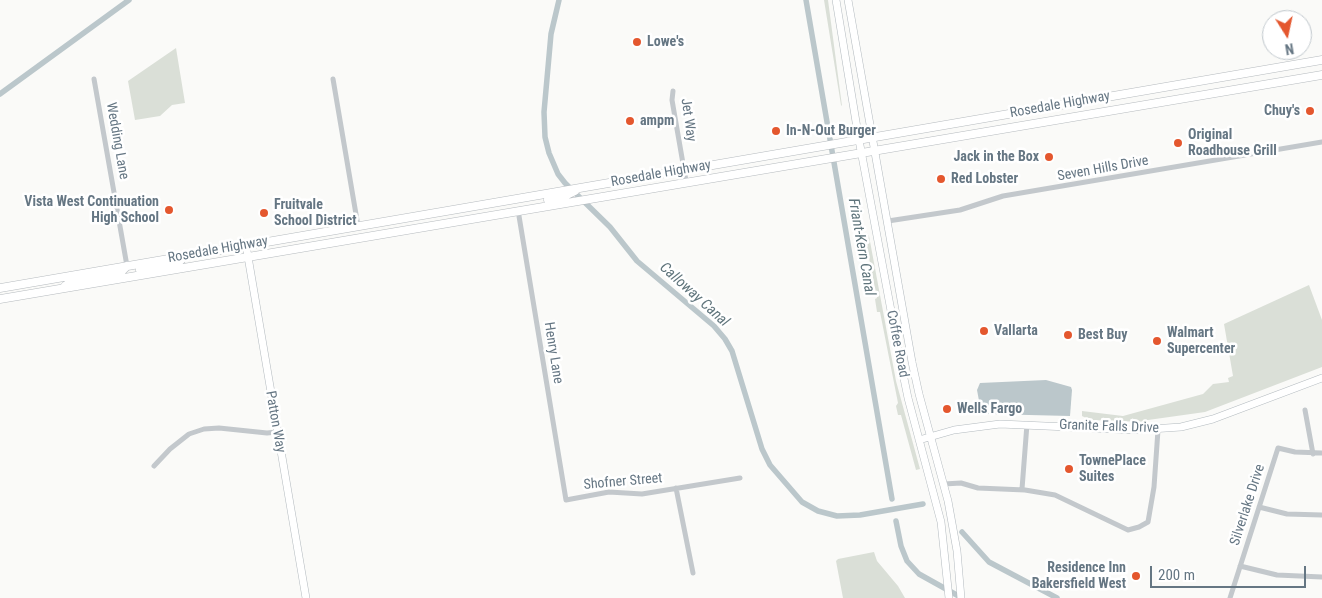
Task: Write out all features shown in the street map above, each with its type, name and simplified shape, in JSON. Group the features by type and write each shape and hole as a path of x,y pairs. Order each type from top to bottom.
{"main road":[{"name":"Coffee Road","path":"836,0 861,153 901,364 941,522 949,598"},
{"name":"Coffee Road","path":"848,0 912,362 944,484 957,551 961,598"},
{"name":"Rosedale Highway","path":"0,299 518,210 562,197 582,188 1322,60"},
{"name":"Rosedale Highway","path":"0,288 517,199 589,198 1322,75"},
{"path":"453,222 463,215 508,206 517,199"},
{"name":"Patton Way","path":"246,245 306,598"},
{"path":"123,278 137,270 178,263 185,256"},
{"path":"61,289 72,281 120,273 127,266"},
{"path":"0,291 11,286"},
{"name":"Granite Falls Drive","path":"919,440 954,430 984,425 1027,424 1136,430 1181,427 1213,419 1322,378"}],"street":[{"name":"Wedding Lane","path":"94,79 127,266"},
{"path":"333,79 358,226"},
{"name":"Jet Way","path":"673,91 672,100 686,182"},
{"name":"Seven Hills Drive","path":"888,221 960,210 1003,196 1322,142"},
{"name":"Henry Lane","path":"518,210 566,500"},
{"path":"1305,410 1313,454 1322,453"},
{"path":"1022,490 1027,424"},
{"path":"154,466 170,448 189,434 204,429 219,428 267,433 277,432"},
{"path":"944,484 961,483 978,488 1022,490 1056,495 1128,530 1148,522 1154,487 1158,430"},
{"name":"Silverlake Drive","path":"1230,598 1278,448 1313,454"},
{"name":"Shofner Street","path":"566,500 609,492 637,495 740,478"},
{"path":"676,488 692,573"},
{"path":"1259,507 1287,514 1322,515"},
{"path":"1240,566 1278,575 1322,577"}],"shaded area":[{"path":"824,0 828,0 842,106 841,105"},
{"path":"176,48 185,103 172,105 160,116 135,120 128,81"},
{"path":"867,233 896,381 920,469 916,470 901,415 898,415 896,406 898,403 880,312 877,312 875,299 877,298 865,236"},
{"path":"1309,285 1322,320 1322,367 1205,412 1145,422 1090,420 1082,416 1082,411 1123,416 1203,394 1213,384 1229,382 1228,378 1233,376 1224,324"},
{"path":"1046,380 1071,387 1070,416 988,414 981,411 977,390 980,383"},
{"path":"874,552 877,561 898,586 905,598 843,598 836,561"}],"waterway":[{"name":"Calloway Canal","path":"0,94 129,0"},
{"name":"Calloway Canal","path":"559,0 551,34 544,112 545,137 549,153 558,174 610,227 637,261 714,326 725,339 732,351 762,449 770,465 802,502 818,511 837,516 860,515 923,504"},
{"name":"Friant-Kern Canal","path":"806,0 892,499"},
{"name":"Friant-Kern Canal","path":"896,521 901,546 907,561 919,574 962,598"},
{"name":"Calloway Canal","path":"962,532 989,562 1057,598"}],"place":[{"name":"Lowe's","path":"637,42"},
{"name":"Chuy's","path":"1310,111"},
{"name":"ampm","path":"630,121"},
{"name":"In-N-Out Burger","path":"776,131"},
{"name":"Original Roadhouse Grill","path":"1178,143"},
{"name":"Jack in the Box","path":"1049,157"},
{"name":"Red Lobster","path":"941,179"},
{"name":"Vista West Continuation High School","path":"169,210"},
{"name":"Fruitvale School District","path":"264,213"},
{"name":"Vallarta","path":"984,331"},
{"name":"Best Buy","path":"1068,335"},
{"name":"Walmart Supercenter","path":"1157,341"},
{"name":"Wells Fargo","path":"947,409"},
{"name":"TownePlace Suites","path":"1069,469"},
{"name":"Residence Inn Bakersfield West","path":"1136,576"}]}
